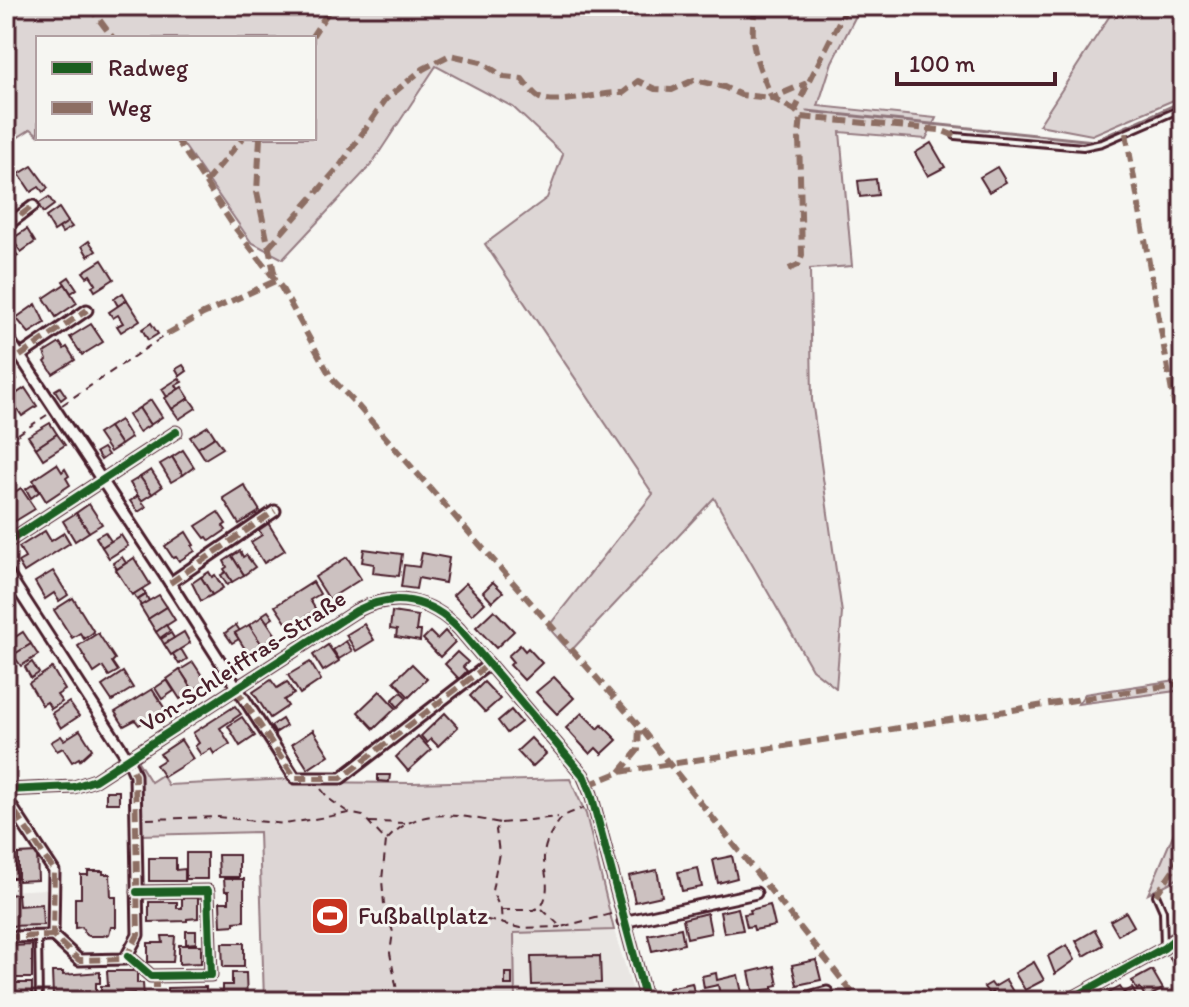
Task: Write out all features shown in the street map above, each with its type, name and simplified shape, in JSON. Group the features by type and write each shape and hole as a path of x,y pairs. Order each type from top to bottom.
{"street":[{"path":"6,226 33,206"},
{"path":"20,356 87,310"},
{"path":"6,335 295,778 341,778 489,664"},
{"path":"6,543 176,432"},
{"path":"170,583 275,511"},
{"path":"6,571 128,759 135,775 138,935 125,959 79,960 53,936 6,937"},
{"name":"Von-Schleiffras-Straße","path":"6,790 74,787 95,780 356,611 395,599 424,604 448,618 579,769 588,785 646,1001"},
{"path":"6,798 54,871 53,936"},
{"path":"128,956 151,976 211,975 208,891 137,892"},
{"path":"622,917 756,893"},
{"path":"1067,1001 1164,948 1183,932"},
{"path":"794,1001 827,992"}],"lane":[{"path":"955,136 1083,147 1114,138 1183,108"},
{"path":"1156,895 1163,911 1164,948"},
{"path":"38,936 39,1001"}],"path":[{"path":"6,442 167,334"},
{"path":"329,799 349,813"},
{"path":"399,1001 390,953 393,932 384,904 382,880 386,841 408,823 427,815 442,814 500,823 561,816 593,804"},
{"path":"137,819 218,817 285,824 349,813 363,816 386,841"},
{"path":"501,910 541,907 548,893 544,846 561,816"},
{"path":"369,822 408,823"},
{"path":"500,823 496,830 499,853 492,891 501,910 502,924"},
{"path":"541,907 561,927"},
{"path":"389,913 484,919 520,928 561,927 622,917"},
{"path":"1164,948 1183,983"}],"shaded area":[{"path":"6,6 861,6 832,62 818,106 936,118 926,139 840,132 852,266 810,269 812,400 842,613 836,688 812,669 714,498 570,652 548,627 653,494 485,244 547,198 563,154 513,107 436,66 371,165 283,259 251,242 180,140 316,140 316,36 36,36 36,133 31,129 6,145"},
{"path":"1116,6 1183,6 1183,96 1092,135 1039,125"},
{"path":"1183,679 1183,690 1078,704 1085,694"},
{"path":"139,763 151,782 162,775 168,785 289,779 292,782 412,783 570,779 586,814 614,930 514,933 515,1001 264,1001 259,832 141,835"},
{"path":"1183,811 1183,876 1148,894"},
{"path":"47,889 48,924 42,930 6,931 6,891"},
{"path":"614,930 636,1001 515,1001 514,933"}],"building":[{"path":"931,143 945,167 928,176 915,153"},
{"path":"32,166 48,188 43,192 39,187 31,192 19,174"},
{"path":"997,167 1006,182 989,192 980,177"},
{"path":"876,179 878,195 860,197 858,181"},
{"path":"6,185 15,198 6,204"},
{"path":"49,197 54,205 43,213 38,204"},
{"path":"59,208 68,222 54,231 46,217"},
{"path":"68,222 72,227 62,233 59,228"},
{"path":"27,229 35,242 21,252 12,239"},
{"path":"89,241 96,251 88,256 82,246"},
{"path":"11,246 18,256 8,262 6,249"},
{"path":"102,260 114,279 95,291 92,286 96,284 90,275 87,277 83,272"},
{"path":"69,277 77,289 71,293 63,281"},
{"path":"65,284 77,303 56,317 44,298"},
{"path":"123,293 127,300 118,306 114,299"},
{"path":"127,300 140,320 121,332 117,326 123,323 118,315 113,318 109,312"},
{"path":"36,304 45,323 29,333 16,318"},
{"path":"151,323 158,334 148,340 142,329"},
{"path":"91,324 103,342 82,355 70,337"},
{"path":"60,343 64,349 67,347 75,360 53,374 45,362 44,353"},
{"path":"6,363 17,379 10,384 14,390 6,394"},
{"path":"183,365 187,371 180,376 176,369"},
{"path":"179,378 182,382 176,385 179,390 167,397 162,389"},
{"path":"60,387 66,396 61,400 55,390"},
{"path":"182,387 189,398 172,409 165,398"},
{"path":"25,388 37,406 22,416 10,398"},
{"path":"189,398 196,408 179,419 172,409"},
{"path":"151,400 162,417 150,425 139,408"},
{"path":"139,408 150,425 139,432 128,415"},
{"path":"120,420 131,438 121,445 109,427"},
{"path":"50,423 57,434 36,448 28,436"},
{"path":"208,426 215,437 198,448 190,437"},
{"path":"109,427 121,445 110,452 98,434"},
{"path":"57,434 65,445 43,459 36,448"},
{"path":"215,437 223,448 205,459 198,448"},
{"path":"103,448 108,455 101,460 96,452"},
{"path":"183,450 194,467 183,475 172,457"},
{"path":"172,457 183,475 171,482 160,464"},
{"path":"57,464 62,472 65,469 70,485 46,501 33,480"},
{"path":"151,470 162,487 152,494 140,477"},
{"path":"140,477 152,494 141,501 130,483"},
{"path":"34,484 39,492 31,498 26,489"},
{"path":"244,485 260,511 239,524 223,498"},
{"path":"21,488 35,509 7,526 6,498"},
{"path":"138,496 146,507 138,512 130,501"},
{"path":"89,504 102,524 89,532 76,513"},
{"path":"218,512 226,524 223,526 226,530 210,541 196,526"},
{"path":"76,513 89,532 75,541 63,521"},
{"path":"268,523 285,550 264,563 251,542 262,535 258,529"},
{"path":"45,531 51,541 64,533 70,543 24,572 18,562 25,558 19,547"},
{"path":"105,532 111,541 102,547 96,537"},
{"path":"186,532 195,551 179,561 165,546"},
{"path":"121,535 128,546 109,558 102,547"},
{"path":"364,549 402,554 399,576 373,573 374,564 362,562"},
{"path":"240,551 255,567 244,575 232,556"},
{"path":"422,553 449,558 445,583 418,578 416,589 401,587 404,565 419,567"},
{"path":"232,556 244,575 232,582 224,569 227,567 224,561"},
{"path":"122,557 126,563 117,569 113,563"},
{"path":"347,557 361,579 329,599 315,577"},
{"path":"134,558 150,584 132,595 116,570"},
{"path":"53,571 68,595 59,601 54,593 45,599 35,582"},
{"path":"209,572 212,577 215,575 223,588 212,595 201,577"},
{"path":"226,572 232,582 227,585 221,575"},
{"path":"201,577 212,595 201,601 192,583"},
{"path":"313,582 320,594 310,600 316,610 289,627 275,606"},
{"path":"493,582 503,592 492,602 483,592"},
{"path":"466,583 485,603 472,615 453,595"},
{"path":"142,589 146,594 137,600 134,594"},
{"path":"146,595 149,601 141,606 138,600"},
{"path":"159,595 167,607 148,619 140,606"},
{"path":"73,598 94,632 84,639 80,633 72,638 54,610"},
{"path":"167,607 175,620 156,632 148,619"},
{"path":"10,609 17,621 8,626 13,634 6,638 6,611"},
{"path":"494,610 514,631 496,648 476,627"},
{"path":"268,611 273,618 267,622 262,615"},
{"path":"392,612 418,616 416,631 421,631 420,641 396,637 397,630 390,629"},
{"path":"263,616 277,637 262,645 249,625"},
{"path":"364,624 374,640 356,651 346,635"},
{"path":"166,625 170,631 160,638 156,632"},
{"path":"236,625 240,631 235,633 239,639 232,643 225,633"},
{"path":"249,625 262,645 250,657 235,633"},
{"path":"445,631 455,642 440,657 423,639 430,632 437,639"},
{"path":"23,632 31,644 13,655 6,643"},
{"path":"184,632 190,643 171,655 164,644"},
{"path":"98,633 115,659 112,662 118,671 109,676 103,667 94,673 78,646"},
{"path":"171,633 174,638 164,644 161,639"},
{"path":"346,641 352,651 339,659 333,650"},
{"path":"31,644 38,655 21,666 13,655"},
{"path":"328,645 339,661 323,671 313,655"},
{"path":"520,645 525,651 528,648 542,663 524,680 510,665 513,662 508,656"},
{"path":"181,649 187,659 179,664 173,654"},
{"path":"457,652 468,662 463,667 467,671 459,679 445,664"},
{"path":"32,662 39,673 31,678 25,667"},
{"path":"193,662 206,682 193,690 180,670"},
{"path":"310,662 321,680 300,694 288,675"},
{"path":"412,664 427,679 409,697 394,681"},
{"path":"52,668 65,690 57,695 62,702 51,709 47,702 42,705 29,683"},
{"path":"180,670 193,690 180,699 167,679"},
{"path":"123,672 133,688 112,701 102,686"},
{"path":"554,677 574,698 557,714 536,692"},
{"path":"167,680 174,691 162,699 155,688"},
{"path":"271,680 277,688 287,682 294,694 284,700 288,706 270,718 253,692"},
{"path":"484,682 500,699 485,712 470,696"},
{"path":"152,689 165,709 139,725 135,720 124,726 115,712"},
{"path":"380,691 396,708 374,729 358,712"},
{"path":"401,692 407,698 398,707 392,700"},
{"path":"69,702 79,716 61,728 52,713"},
{"path":"235,706 241,714 220,728 230,744 214,754 211,749 201,755 195,746 199,743 193,733"},
{"path":"511,710 521,722 507,733 498,721"},
{"path":"445,713 458,727 438,746 431,739 427,743 421,736"},
{"path":"582,713 598,729 602,725 617,740 602,754 596,748 590,754 566,728"},
{"path":"242,717 255,736 240,746 228,726"},
{"path":"282,719 286,726 275,733 271,726"},
{"path":"80,730 92,749 80,760 72,762 63,748 57,751 51,742 61,736 64,740"},
{"path":"313,730 329,755 308,769 292,744"},
{"path":"418,736 431,750 408,771 396,757"},
{"path":"531,738 546,754 532,767 517,751"},
{"path":"181,740 193,759 164,777 156,765 164,760 160,754"},
{"path":"378,775 390,775 389,782 378,781"},
{"path":"106,791 119,791 119,803 106,803"},
{"path":"37,853 38,880 18,881 18,854"},
{"path":"186,853 207,853 207,879 186,879"},
{"path":"218,855 239,855 239,877 219,877"},
{"path":"732,856 737,878 718,883 713,860"},
{"path":"149,858 176,858 176,870 185,869 185,881 149,881"},
{"path":"6,859 15,859 16,878 6,878"},
{"path":"698,868 702,887 682,891 678,872"},
{"path":"657,870 662,896 635,902 629,876"},
{"path":"88,871 110,874 111,897 116,897 116,927 111,927 109,934 103,936 89,936 82,927 75,928 75,898 81,898 81,875 88,875"},
{"path":"224,879 244,879 244,921 221,926 220,902 229,902"},
{"path":"18,894 19,906 42,904 43,925 6,926 6,895"},
{"path":"182,898 198,898 198,918 149,922 149,902 177,902 177,908 182,908"},
{"path":"770,905 775,926 754,930 753,926 747,927 744,914"},
{"path":"738,908 743,930 724,933 720,912"},
{"path":"1126,912 1134,926 1118,935 1110,921"},
{"path":"707,913 711,933 687,938 683,919"},
{"path":"681,928 684,944 652,951 648,935"},
{"path":"1095,930 1103,945 1084,956 1076,941"},
{"path":"186,931 196,931 196,943 186,944"},
{"path":"162,936 175,936 173,962 148,962 148,943 163,943"},
{"path":"222,943 244,943 244,967 223,967"},
{"path":"32,945 32,978 11,978 11,946"},
{"path":"179,945 201,945 201,963 179,964"},
{"path":"1067,945 1075,960 1055,974 1048,956"},
{"path":"600,956 601,983 532,985 531,957"},
{"path":"816,960 821,980 797,985 792,965"},
{"path":"1034,962 1044,980 1025,990 1015,973"},
{"path":"774,966 778,985 773,989 753,991 749,972"},
{"path":"1152,970 1163,989 1146,998 1132,981"},
{"path":"107,971 137,971 137,983 143,983 144,998 134,998 134,993 101,998 101,986 108,986"},
{"path":"52,972 63,972 63,975 100,972 96,997 53,996"},
{"path":"232,973 246,973 247,1001 222,1001 222,985 232,985"},
{"path":"505,973 512,973 512,985 505,985"},
{"path":"716,973 717,980 738,975 742,993 721,1000 718,985 704,988 702,976"},
{"path":"1006,980 1015,995 1008,1001 997,1001 992,992 989,994 984,987 991,983 994,987"},
{"path":"11,983 32,983 32,1001 11,1001"},
{"path":"692,983 696,1001 672,1001 669,988"},
{"path":"206,987 206,998 211,997 211,1001 161,1001 167,999 167,988"},
{"path":"1120,987 1129,1001 1100,1001 1099,999"},
{"path":"1132,988 1138,999 1135,1001 1131,1001 1125,992"}],"waterway":[{"path":"807,111 1094,141 1183,101"}],"marked path":[{"path":"89,6 112,36"},
{"path":"312,36 332,6"},
{"path":"756,6 753,43 772,98 807,83"},
{"path":"847,6 795,110 801,117 940,130 955,136"},
{"path":"269,247 340,166 386,99 423,69 450,55 481,62 504,77 522,79 538,97 548,100 623,93 638,81 655,89 672,90 694,80 724,87 741,95 772,98 795,110"},
{"path":"789,269 798,265 802,255 801,117"},
{"path":"1126,133 1183,454"},
{"path":"177,140 233,225 281,287 332,379 639,726 859,1001"},
{"path":"205,183 241,140"},
{"path":"260,140 257,192 275,277"},
{"path":"6,226 33,206"},
{"path":"167,334 275,281"},
{"path":"20,356 87,310"},
{"path":"170,583 275,511"},
{"path":"236,689 295,778 341,778 489,664"},
{"path":"588,785 620,772 1183,683"},
{"path":"620,772 638,750 639,726"},
{"path":"6,798 54,871 53,936 79,960 125,959 138,935 135,775 128,759"},
{"path":"1156,895 1175,867 1183,848"},
{"path":"6,937 53,936"},
{"path":"156,976 156,1001"}],"cycle path":[{"path":"6,543 176,432"},
{"path":"6,790 74,787 95,780 356,611 384,601 411,601 424,605 459,629 583,775 591,794 646,1001"},
{"path":"128,956 151,976 211,975 208,891 137,892"},
{"path":"1067,1001 1164,948 1183,932"}],"place":[{"name":"Fußballplatz","path":"330,916"}]}
